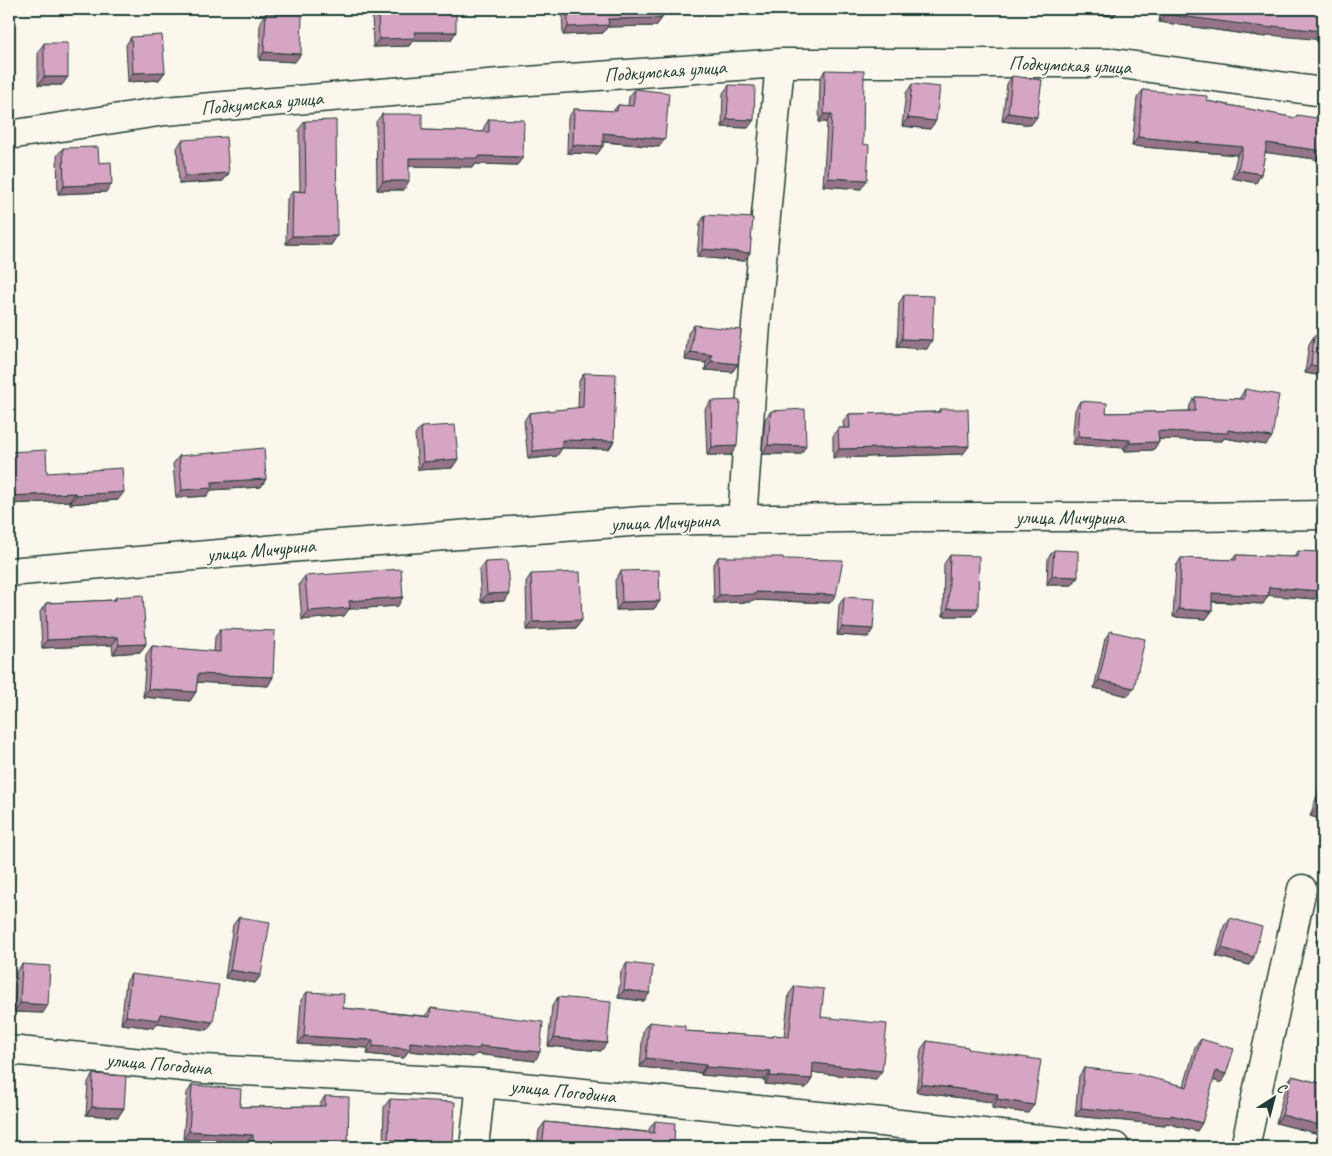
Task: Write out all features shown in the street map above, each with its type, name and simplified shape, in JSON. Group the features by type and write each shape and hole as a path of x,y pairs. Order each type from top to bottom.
{"street":[{"name":"Подкумская улица","path":"9,135 165,111 491,84 780,63 1114,63 1323,92"},
{"path":"742,520 756,325 780,63"},
{"name":"улица Мичурина","path":"9,572 300,547 643,521 1323,515"},
{"path":"1246,1147 1302,889"},
{"name":"улица Погодина","path":"9,1050 204,1069 481,1083 1115,1147"},
{"path":"474,1147 481,1083"}],"building":[{"path":"378,9 456,9 456,32 414,32 415,38 379,39"},
{"path":"568,9 662,9 662,18 608,19 609,25 568,27"},
{"path":"1166,9 1323,9 1323,31 1272,26 1272,28 1165,14"},
{"path":"266,13 302,14 301,54 264,52"},
{"path":"162,35 165,72 133,73 131,37"},
{"path":"44,43 68,43 68,77 44,77"},
{"path":"825,70 864,71 863,144 869,145 867,180 828,178 832,114 824,114"},
{"path":"1012,76 1042,80 1037,117 1008,113"},
{"path":"912,84 940,87 936,121 908,118"},
{"path":"729,85 755,86 754,120 727,119"},
{"path":"635,89 669,93 665,139 603,133 603,146 573,145 574,109 617,111 618,105 633,106"},
{"path":"1143,90 1207,96 1207,101 1296,118 1297,115 1323,119 1323,151 1267,143 1261,174 1238,170 1243,147 1138,137"},
{"path":"382,114 422,114 422,130 489,132 489,119 524,120 523,157 409,158 409,181 383,181"},
{"path":"336,120 337,236 292,236 293,191 306,192 305,121"},
{"path":"226,137 229,173 185,176 182,140"},
{"path":"98,147 99,163 111,162 112,184 64,186 63,148"},
{"path":"705,215 753,218 750,253 703,249"},
{"path":"904,295 934,296 932,340 902,339"},
{"path":"694,325 741,330 738,364 711,361 712,355 691,352"},
{"path":"1314,336 1323,337 1323,367 1311,365"},
{"path":"584,373 616,374 614,441 562,440 562,448 533,451 529,413 583,407"},
{"path":"1245,389 1279,395 1272,437 1228,430 1228,433 1158,431 1159,442 1130,443 1130,440 1078,436 1080,401 1107,403 1106,413 1195,411 1195,397 1244,399"},
{"path":"740,400 737,446 712,447 711,401"},
{"path":"805,409 806,446 768,445 771,411"},
{"path":"940,409 968,409 969,446 839,449 838,428 850,428 849,414 940,412"},
{"path":"455,425 458,459 423,462 421,427"},
{"path":"264,448 266,479 212,482 212,488 182,490 179,456"},
{"path":"46,450 47,473 122,468 124,492 9,496 9,452"},
{"path":"1054,550 1078,551 1078,577 1052,576"},
{"path":"1298,551 1323,552 1320,591 1269,587 1268,596 1212,593 1212,611 1179,609 1181,558 1236,560 1236,555 1298,557"},
{"path":"950,555 979,556 978,608 948,608"},
{"path":"718,557 783,557 783,559 843,560 836,595 756,592 756,594 719,595"},
{"path":"507,561 509,593 487,594 485,562"},
{"path":"401,569 403,597 349,601 350,608 308,611 305,576"},
{"path":"659,570 660,601 622,602 621,571"},
{"path":"580,572 582,620 533,622 531,574"},
{"path":"143,595 146,644 119,645 118,637 47,640 46,603 116,600 116,597"},
{"path":"844,597 875,599 873,629 842,627"},
{"path":"220,629 275,631 273,677 198,674 196,692 148,689 152,646 220,652"},
{"path":"1110,631 1145,639 1134,688 1099,680"},
{"path":"1323,786 1323,810 1316,808"},
{"path":"239,917 270,922 261,975 230,970"},
{"path":"1230,918 1262,927 1254,957 1222,948"},
{"path":"627,963 653,966 650,993 624,990"},
{"path":"22,964 50,966 48,1005 20,1003"},
{"path":"131,974 219,985 213,1022 160,1014 159,1020 126,1016"},
{"path":"795,986 824,989 821,1017 887,1024 882,1071 813,1063 812,1079 770,1076 771,1072 706,1067 706,1065 646,1058 649,1022 685,1026 685,1031 789,1037"},
{"path":"307,992 344,994 343,1008 430,1017 431,1008 543,1022 540,1052 480,1046 479,1049 410,1042 410,1049 373,1046 373,1040 304,1036"},
{"path":"558,997 611,1002 607,1043 554,1038"},
{"path":"1201,1039 1234,1049 1226,1074 1216,1071 1202,1123 1171,1115 1171,1117 1081,1108 1084,1068 1133,1073 1187,1087"},
{"path":"927,1041 1041,1060 1034,1105 997,1099 998,1094 921,1084"},
{"path":"93,1074 126,1076 124,1108 92,1107"},
{"path":"1292,1076 1323,1084 1323,1126 1282,1115"},
{"path":"192,1085 241,1089 240,1107 325,1106 325,1096 349,1097 348,1144 296,1142 296,1147 253,1147 253,1135 189,1131"},
{"path":"390,1099 455,1102 453,1144 388,1140"},
{"path":"655,1121 675,1123 674,1143 686,1144 686,1147 542,1147 545,1122 654,1133"},
{"path":"840,1145 861,1147 840,1147"}]}
